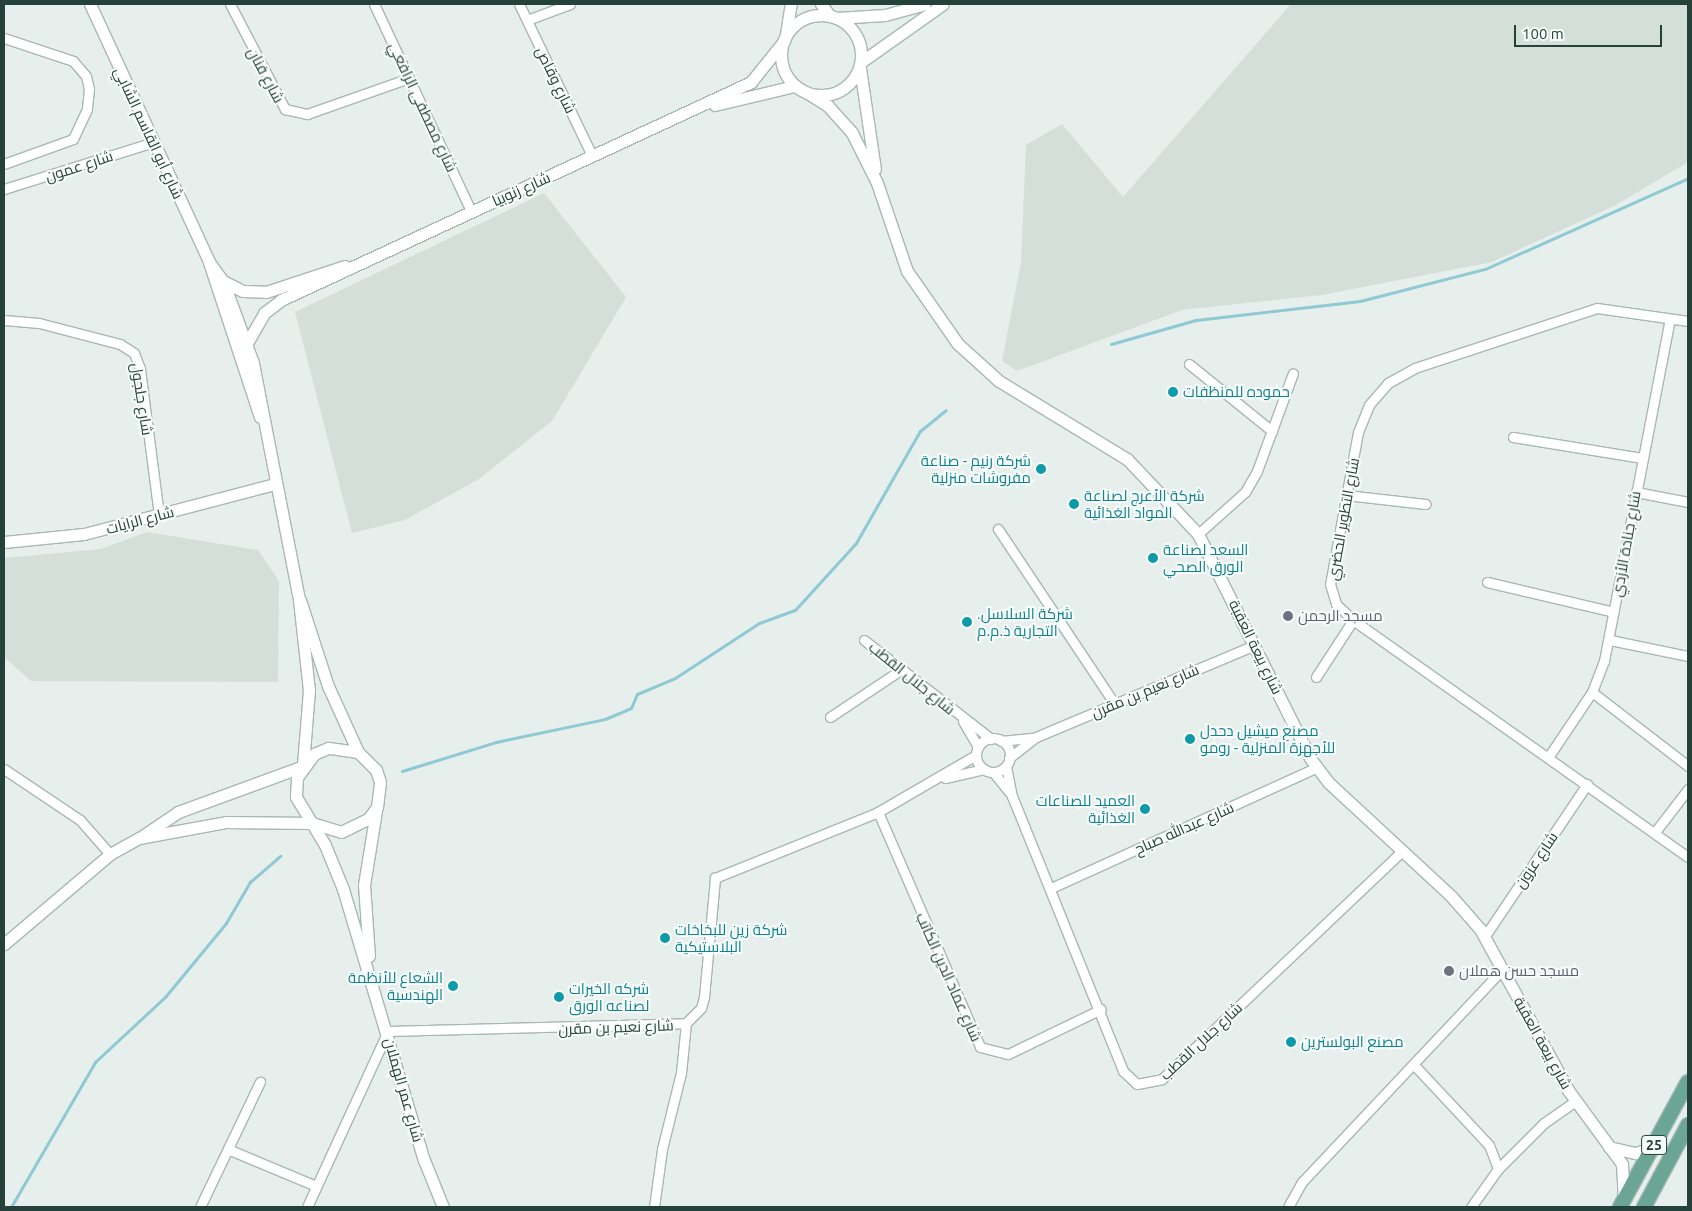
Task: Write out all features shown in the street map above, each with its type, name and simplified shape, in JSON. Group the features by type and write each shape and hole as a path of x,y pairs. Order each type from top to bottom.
{"main road":[{"name":"25","path":"1622,1203 1688,1082"},
{"name":"25","path":"1644,1207 1688,1125"}],"street":[{"name":"شارع أبو القاسم الشابي","path":"90,4 209,262 260,418 299,600 309,690 302,766"},
{"name":"شارع فنان","path":"230,4 285,110 307,114 409,78"},
{"name":"شارع مصطفى الرافعي","path":"374,4 471,211"},
{"name":"شارع وقاص","path":"519,4 592,156"},
{"path":"527,20 570,4"},
{"path":"791,4 784,39 782,65 795,86 806,92 832,94 849,84 861,65 943,4"},
{"path":"821,4 833,17 856,35 861,65"},
{"path":"784,39 800,21 833,17 885,15 925,4"},
{"path":"4,38 72,61 86,76 89,89 87,110 73,139 4,164"},
{"name":"شارع زنوبيا","path":"223,281 243,291 266,292 347,265 471,211 751,82 784,39"},
{"name":"شارع بيعة العقبة","path":"861,65 877,183"},
{"name":"شارع زنوبيا","path":"693,110 795,86"},
{"name":"شارع بيعة العقبة","path":"806,92 828,106 852,133 877,183 907,271 958,344 999,381 1127,459 1198,534 1316,768 1451,896 1485,936 1575,1101 1609,1147 1624,1172 1622,1203"},
{"name":"شارع عمون","path":"4,189 154,142"},
{"name":"شارع أبو القاسم الشابي","path":"209,262 223,281 247,343 261,403 260,418"},
{"name":"شارع زنوبيا","path":"247,343 272,306 347,265"},
{"name":"شارع التطوير الحضري","path":"1688,321 1597,308 1401,374 1378,393 1363,418 1346,494 1330,584 1336,604 1353,620 1549,756 1688,857"},
{"name":"شارع جنادة الأزدي","path":"1549,756 1592,692 1610,640 1642,458 1670,318"},
{"name":"شارع جلجول","path":"4,320 39,323 120,344 134,353 140,369 159,515"},
{"path":"1189,364 1272,431"},
{"path":"1198,534 1245,492 1272,431 1293,373"},
{"path":"1513,437 1642,458"},
{"name":"شارع الرايات","path":"4,542 84,534 274,484"},
{"path":"1636,492 1688,502"},
{"path":"1346,494 1425,504"},
{"path":"998,529 1114,703"},
{"path":"1487,582 1614,612"},
{"name":"شارع أبو القاسم الشابي","path":"299,600 328,686 358,752"},
{"path":"1316,677 1353,620"},
{"name":"شارع جلال القطب","path":"864,640 960,717 991,739"},
{"path":"1610,640 1688,656"},
{"name":"شارع نعيم بن مقرن","path":"388,1031 686,1023 701,1008 704,997 715,878 878,812 940,779 991,739 1001,741 1036,737 1255,645"},
{"path":"830,717 902,669"},
{"path":"1592,692 1688,766"},
{"name":"شارع جلال القطب","path":"960,717 988,771 1012,796"},
{"name":"شارع نعيم بن مقرن","path":"940,779 988,771 1007,762 1036,737"},
{"name":"شارع جلال القطب","path":"1001,741 1007,762 1012,796 1101,1009 1127,1078 1138,1084 1155,1083 1402,850"},
{"path":"4,944 110,854 140,838 178,812 302,766 328,748 358,752 376,770 380,788 377,806 356,828 326,830 312,823 226,822 140,838"},
{"path":"302,766 296,797 312,823"},
{"name":"شارع عبدالله صباح","path":"1051,888 1316,768"},
{"path":"4,769 80,820 110,854"},
{"name":"شارع عزون","path":"1485,936 1586,784"},
{"path":"1655,832 1688,789"},
{"name":"شارع عمر الهملان","path":"370,970 364,885 377,806"},
{"name":"شارع عماد الدين الكاتب","path":"878,812 980,1047 1008,1054 1101,1009"},
{"name":"شارع عمر الهملان","path":"312,823 335,867 370,970 424,1160 442,1207"},
{"path":"1288,1207 1302,1182 1415,1066 1467,1003 1502,969"},
{"path":"654,1207 662,1149 681,1073 686,1023"},
{"path":"307,1207 388,1031"},
{"path":"1415,1066 1489,1145 1498,1169"},
{"path":"200,1207 230,1150 260,1082"},
{"path":"1471,1207 1498,1169 1544,1123 1575,1101"},
{"path":"1609,1147 1636,1153 1653,1147"},
{"path":"230,1150 316,1186"}],"shaded area":[{"path":"1291,4 1688,4 1688,162 1616,205 1492,262 1322,295 1182,310 1017,371 1002,361 1021,262 1026,145 1062,124 1123,197"},
{"path":"544,193 626,297 552,421 479,479 405,520 352,533 295,312"},
{"path":"147,532 258,550 279,581 278,682 31,681 4,657 4,558 101,549"}],"waterway":[{"path":"1111,344 1196,320 1360,301 1485,269 1688,178"},
{"path":"402,771 496,742 605,719 631,708 637,694 675,678 759,623 795,610 856,543 920,431 946,410"},
{"path":"11,1207 95,1062 165,997 226,923 250,882 280,856"}],"place":[{"name":"حموده للمنظفات","path":"1173,392"},
{"name":"شركة رنيم - صناعة مفروشات منزلية","path":"1041,469"},
{"name":"شركة الأعرج لصناعة المواد الغذائية","path":"1074,504"},
{"name":"السعد لصناعة الورق الصحي","path":"1153,558"},
{"name":"مسجد الرحمن","path":"1288,616"},
{"name":".شركة السلاسل التجارية ذ.م.م","path":"967,622"},
{"name":"مصنع ميشيل دحدل للأجهزة المنزلية - رومو","path":"1190,739"},
{"name":"العميد للصناعات الغذائية","path":"1145,809"},
{"name":"شركة زين للبخاخات البلاستيكية","path":"665,938"},
{"name":"مسجد حسن هملان","path":"1449,971"},
{"name":"الشعاع للأنظمة الهندسية","path":"453,986"},
{"name":"شركه الخيرات لصناعه الورق","path":"559,997"},
{"name":"مصنع البولسترين","path":"1291,1042"}]}
